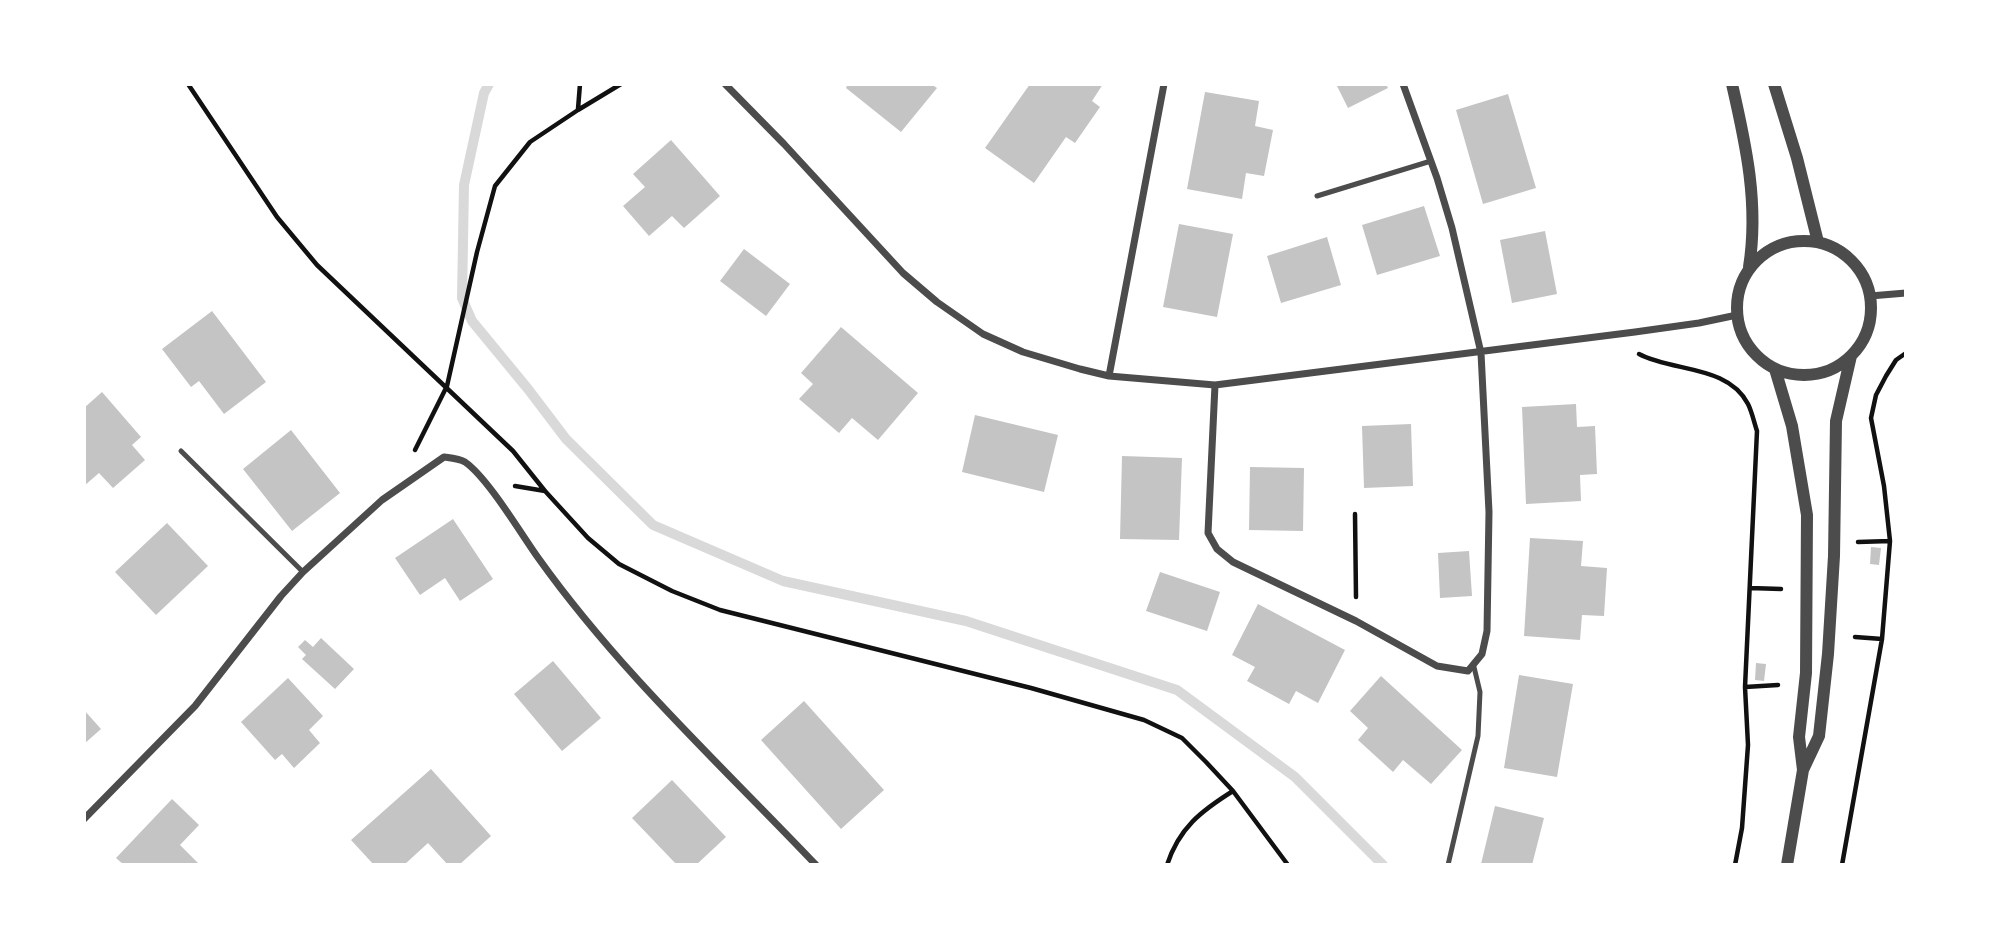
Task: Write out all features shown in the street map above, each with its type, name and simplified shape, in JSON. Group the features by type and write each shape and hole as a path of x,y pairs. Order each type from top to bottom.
{"street":[{"path":"724,84 784,144 903,273 937,302 984,334 1023,352 1110,376 1215,385 1635,332 1737,315"},
{"path":"1110,376 1164,84"},
{"path":"1215,385 1208,533 1216,549 1233,562 1356,621 1437,666 1468,671 1474,667 1482,654 1487,631 1489,512 1481,352 1452,228 1431,160 1402,84"},
{"path":"1731,84 1749,162 1754,237 1748,270 1739,291 1737,315 1740,328 1752,352 1775,369 1790,374 1823,373 1851,356 1859,346 1870,322 1870,296 1860,271 1852,261 1831,246 1818,242 1779,245 1757,260 1748,270"},
{"path":"1774,84 1797,158 1818,242"},
{"path":"1870,296 1906,293"},
{"path":"1787,865 1803,770 1819,736 1828,654 1834,556 1836,421 1851,356"},
{"path":"1775,369 1792,426 1807,515 1806,673 1799,737 1803,770"},
{"path":"84,819 195,706 303,572 382,500 444,457 463,461 483,481 600,637 677,723 816,865"}],"lane":[{"path":"1317,195 1431,160"},
{"path":"181,451 303,572"},
{"path":"1448,865 1478,736 1480,692 1474,667"}],"path":[{"path":"188,84 264,199 317,265 513,451 587,538 619,564 671,591 720,610 1031,688 1143,720 1182,738 1233,791 1288,865"},
{"path":"578,110 580,84"},
{"path":"415,451 447,386 477,252 495,186 530,142 621,84"},
{"path":"1635,332 1633,351 1644,357 1718,378 1733,386 1748,404 1757,431 1745,687 1748,745 1742,828 1735,865"},
{"path":"1842,865 1882,639 1890,541 1884,486 1871,418 1876,395 1886,376 1896,360 1906,354"},
{"path":"1355,514 1356,621"},
{"path":"1858,542 1890,541"},
{"path":"1750,588 1781,589"},
{"path":"1855,637 1882,639"},
{"path":"1745,687 1778,685"},
{"path":"1167,865 1173,847 1201,810 1233,791"}],"building":[{"path":"848,84 931,84 937,88 901,132 846,88"},
{"path":"1030,84 1103,84 1092,101 1100,107 1075,143 1066,137 1034,183 985,148"},
{"path":"1336,84 1386,84 1388,88 1348,108"},
{"path":"1205,92 1259,101 1255,126 1273,130 1264,176 1246,173 1242,199 1187,189"},
{"path":"1508,94 1536,188 1483,204 1456,110"},
{"path":"671,140 720,196 684,228 672,216 649,236 623,206 645,187 633,174"},
{"path":"1424,206 1440,256 1377,275 1362,225"},
{"path":"1179,224 1233,234 1217,317 1163,307"},
{"path":"1545,231 1557,294 1512,303 1500,240"},
{"path":"1327,237 1341,285 1281,303 1267,256"},
{"path":"744,249 790,284 766,316 720,281"},
{"path":"212,311 266,382 224,414 199,381 191,387 162,349"},
{"path":"841,327 918,393 878,440 852,418 839,433 799,399 813,384 801,373"},
{"path":"102,392 141,437 132,445 145,460 113,488 99,473 84,486 84,408"},
{"path":"1576,404 1577,427 1595,426 1597,474 1580,475 1581,501 1526,504 1522,407"},
{"path":"975,415 1058,435 1044,492 962,472"},
{"path":"1411,424 1413,486 1364,488 1362,426"},
{"path":"291,430 340,493 292,531 243,469"},
{"path":"1122,456 1182,458 1179,540 1120,539"},
{"path":"1250,467 1304,468 1303,531 1249,530"},
{"path":"453,519 493,579 460,601 445,578 420,595 395,558"},
{"path":"167,523 208,566 156,615 115,572"},
{"path":"1530,538 1583,541 1581,566 1607,568 1604,616 1582,615 1580,640 1524,636"},
{"path":"1871,547 1881,548 1879,565 1870,564"},
{"path":"1469,551 1472,596 1440,598 1438,553"},
{"path":"1160,572 1220,592 1207,631 1146,611"},
{"path":"1258,604 1345,650 1318,703 1296,691 1289,704 1247,681 1255,667 1232,655"},
{"path":"321,638 354,669 335,689 302,659 306,655 298,647 305,640 313,647"},
{"path":"553,661 601,718 562,751 514,694"},
{"path":"1756,663 1766,664 1764,681 1755,680"},
{"path":"1519,675 1573,684 1557,777 1504,768"},
{"path":"1381,676 1462,750 1431,784 1403,760 1393,772 1358,740 1368,728 1350,711"},
{"path":"288,678 323,716 309,730 320,743 294,768 282,754 275,760 241,722"},
{"path":"804,701 884,790 841,829 761,740"},
{"path":"84,710 101,729 84,744"},
{"path":"431,769 491,836 459,865 448,865 428,843 404,865 374,865 351,840"},
{"path":"672,780 726,837 696,865 677,865 632,818"},
{"path":"172,799 199,825 180,845 200,865 124,865 116,858"},
{"path":"1495,806 1544,818 1532,865 1481,864"}],"waterway":[{"path":"489,84 484,93 464,185 462,298 472,321 566,439 653,525 783,581 966,621 1177,690 1295,777 1383,865"}]}
